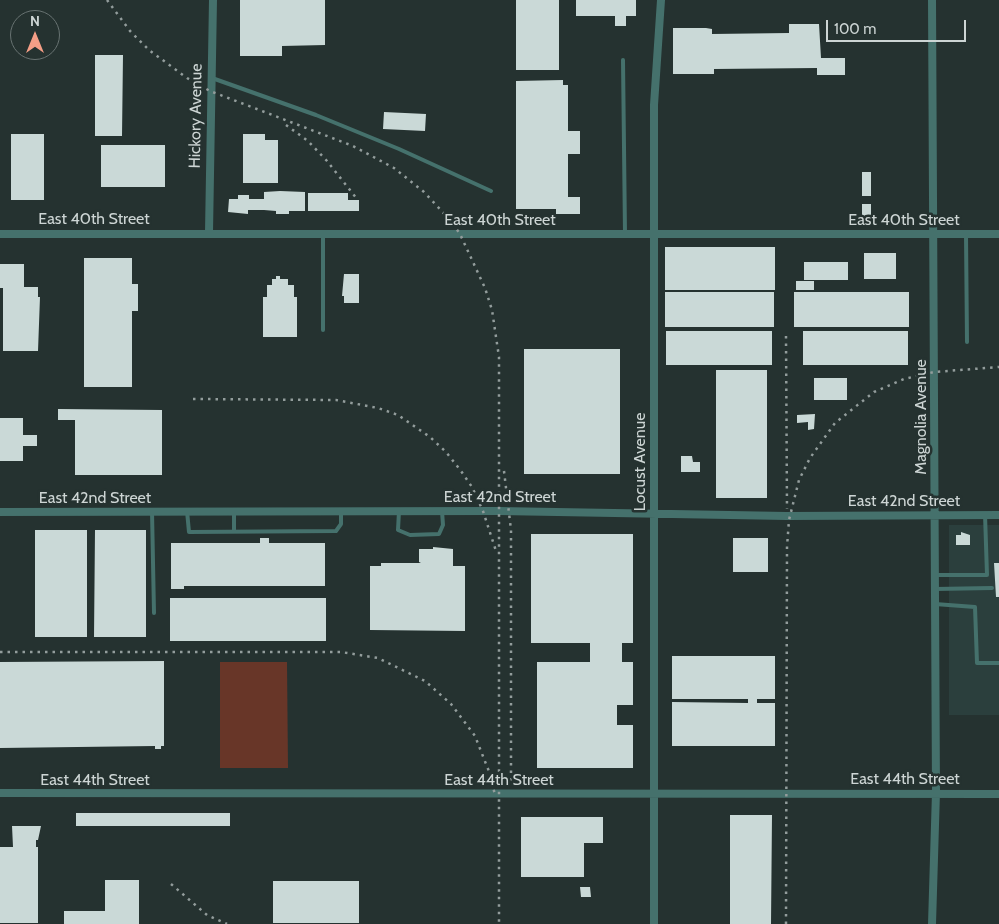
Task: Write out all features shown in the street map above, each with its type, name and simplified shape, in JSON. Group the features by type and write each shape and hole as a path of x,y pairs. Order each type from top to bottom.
{"street":[{"name":"Hickory Avenue","path":"208,232 213,0"},
{"name":"Locust Avenue","path":"654,924 654,82 661,0"},
{"name":"Magnolia Avenue","path":"932,0 936,792 932,924"},
{"name":"East 40th Street","path":"0,234 208,232 999,234"},
{"name":"East 42nd Street","path":"0,512 653,512 787,516 999,514"},
{"name":"East 44th Street","path":"0,793 936,792 999,794"}],"lane":[{"path":"623,60 625,234"},
{"path":"210,77 362,134 491,191"},
{"path":"323,233 323,330"},
{"path":"966,234 967,342"},
{"path":"152,511 154,613"},
{"path":"187,511 189,532 336,531 341,524 340,511"},
{"path":"234,511 234,531"},
{"path":"399,511 398,530 410,535 439,534 443,525 442,511"},
{"path":"935,576 987,575 986,514"},
{"path":"935,589 992,588"},
{"path":"935,604 975,607 977,663 999,663"}],"shaded area":[{"path":"949,525 999,525 999,715 949,715"},
{"path":"220,662 287,662 288,768 220,768"}],"building":[{"path":"240,0 325,0 325,45 282,46 282,56 240,56"},
{"path":"516,0 559,0 559,70 516,70"},
{"path":"576,0 636,0 636,16 626,16 626,26 615,26 615,16 576,16"},
{"path":"789,24 819,24 821,58 845,58 845,75 817,75 817,68 714,69 714,74 673,74 673,28 706,28 712,29 712,34 789,33"},
{"path":"95,55 123,55 122,136 95,136"},
{"path":"563,80 563,85 568,85 568,131 580,131 580,154 568,154 568,197 580,197 580,214 556,214 556,209 516,209 516,81"},
{"path":"384,112 426,114 425,131 383,129"},
{"path":"11,134 44,134 44,200 11,200"},
{"path":"243,134 265,134 265,140 278,140 278,183 243,183"},
{"path":"101,145 165,145 165,187 101,187"},
{"path":"862,172 871,172 871,196 862,196"},
{"path":"264,192 305,192 305,211 289,211 289,214 276,214 276,211 264,210 248,210 248,214 228,212 229,199 238,199 238,195 249,195 249,199 264,199"},
{"path":"308,193 348,193 348,200 359,200 359,211 308,211"},
{"path":"862,204 871,204 871,219 862,219"},
{"path":"665,247 775,247 775,290 665,290"},
{"path":"864,253 896,253 896,279 864,279"},
{"path":"84,258 132,258 132,284 138,284 138,311 132,311 132,387 84,387"},
{"path":"804,262 848,262 848,280 804,280"},
{"path":"0,264 24,264 24,287 38,287 38,297 40,297 38,351 3,351 3,288 0,288"},
{"path":"344,274 359,274 359,303 344,303 344,296 342,296"},
{"path":"276,276 280,276 280,279 288,279 288,285 294,285 294,297 297,297 297,337 263,337 263,297 267,297 267,285 272,285 272,279 276,279"},
{"path":"796,281 814,281 814,290 796,290"},
{"path":"665,292 774,292 774,327 665,327"},
{"path":"794,292 909,292 909,327 794,327"},
{"path":"666,331 772,331 772,365 666,365"},
{"path":"803,331 908,331 908,365 803,365"},
{"path":"524,349 620,349 620,474 524,474"},
{"path":"716,370 767,370 767,498 716,498"},
{"path":"814,378 847,378 847,400 814,400"},
{"path":"58,409 162,410 162,475 75,475 75,420 58,420"},
{"path":"815,414 814,429 808,430 808,422 797,423 797,415"},
{"path":"0,418 23,418 23,435 37,435 37,446 23,446 23,461 0,461"},
{"path":"681,456 692,456 693,462 700,462 700,472 681,472"},
{"path":"35,530 87,530 87,637 35,637"},
{"path":"95,530 146,530 146,637 94,637"},
{"path":"961,532 970,535 970,545 956,545 956,535 961,535"},
{"path":"531,534 633,534 633,643 622,643 622,662 633,662 633,705 617,705 617,725 633,725 633,768 537,768 537,662 590,662 590,643 531,643"},
{"path":"260,538 269,538 269,543 325,543 325,586 184,586 184,589 171,589 171,543 260,543"},
{"path":"733,538 768,538 768,572 733,572"},
{"path":"433,547 453,549 453,566 465,566 465,631 370,630 370,566 381,566 381,563 421,563 419,562 419,549 433,549"},
{"path":"994,563 999,563 999,597 996,597"},
{"path":"170,598 326,598 326,641 170,641"},
{"path":"672,656 775,656 775,699 757,699 757,703 775,703 775,746 672,746 672,702 748,703 748,699 672,699"},
{"path":"164,661 164,746 161,746 161,749 155,749 155,746 0,748 0,662"},
{"path":"76,813 230,813 230,826 76,826"},
{"path":"730,815 772,815 771,924 730,924"},
{"path":"521,817 603,817 603,843 584,843 584,877 521,877"},
{"path":"12,826 41,826 38,840 36,840 36,847 38,847 38,923 0,923 0,847 13,847"},
{"path":"105,880 139,880 139,924 64,924 64,911 105,911"},
{"path":"273,881 359,881 359,923 273,923"},
{"path":"580,887 590,887 591,897 581,897"}],"railway":[{"path":"107,0 130,31 149,50 187,78 210,91 353,146 394,168 424,192 450,220 460,234 485,288 492,310 499,357 499,924"},
{"path":"286,125 308,141 327,161 357,199"},
{"path":"786,336 787,509"},
{"path":"786,924 787,547 789,520 799,480 810,458 835,423 874,392 904,379 934,372 999,367"},
{"path":"193,399 336,400 378,408 398,415 430,437 446,452 461,471 472,487 483,511 496,551"},
{"path":"504,471 511,530 511,782"},
{"path":"0,652 341,652 378,658 425,681 451,704 475,736 490,774 495,795"},
{"path":"171,884 207,915 227,924"}]}
